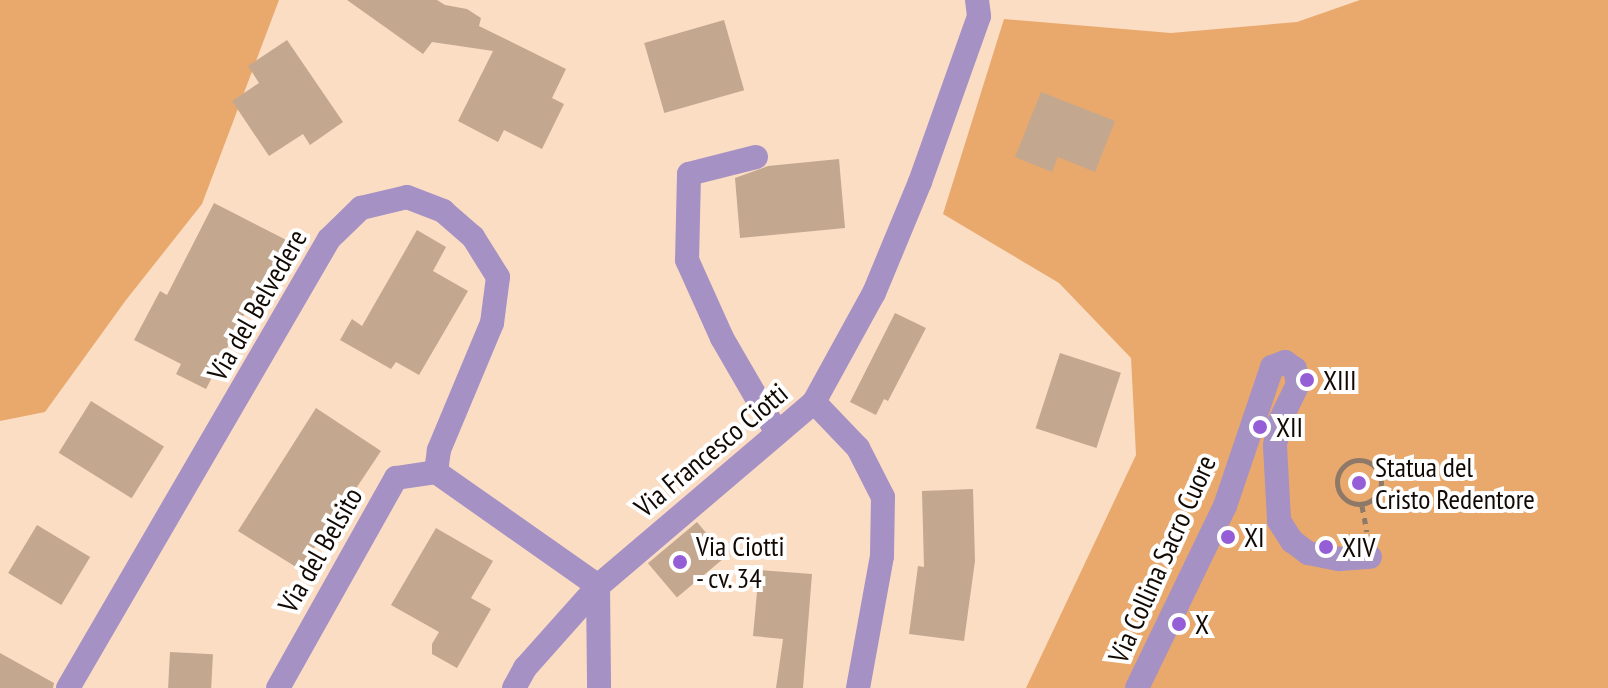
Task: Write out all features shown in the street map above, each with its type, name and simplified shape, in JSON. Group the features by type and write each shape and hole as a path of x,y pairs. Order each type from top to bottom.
{"street":[{"name":"Via Francesco Ciotti","path":"514,688 525,668 598,586 814,402 874,293 920,182 979,16 977,0"},
{"path":"756,157 689,174 687,260 722,338 777,433"},
{"name":"Via del Belvedere","path":"68,688 329,239 361,208 407,197 443,211 473,237 498,277 492,323 439,450 436,472"},
{"name":"Via Collina Sacro Cuore","path":"1137,688 1225,506 1272,367 1285,362 1295,369 1298,384 1279,423 1275,446 1279,521 1292,541 1308,553 1339,559 1370,557"},
{"path":"814,402 858,448 883,497 882,556 858,688"},
{"path":"436,472 598,586 599,688"},
{"name":"Via del Belsito","path":"278,688 396,478 436,472"}],"path":[{"path":"1356,459 1373,464 1382,479 1378,497 1362,506 1345,501 1336,486 1340,468 1356,459"}],"shaded area":[{"path":"0,0 279,0 202,204 126,300 45,412 0,421"},
{"path":"1360,0 1608,0 1608,688 1026,688 1136,455 1131,358 1059,283 943,214 1004,19 1171,33 1297,22"}],"building":[{"path":"347,0 437,0 445,5 467,9 481,18 479,26 566,69 552,98 564,104 542,149 504,130 498,142 458,121 493,51 432,42 423,54"},
{"path":"724,20 744,90 664,113 644,43"},
{"path":"287,40 343,122 310,145 303,134 269,156 232,101 259,83 248,66"},
{"path":"1041,92 1115,121 1095,172 1058,157 1052,172 1015,157"},
{"path":"839,159 845,228 740,238 735,178 768,166"},
{"path":"214,203 298,246 270,300 255,293 206,389 176,374 181,364 134,340 160,291 167,295"},
{"path":"417,230 446,247 433,271 468,291 419,375 396,362 391,369 340,340 352,319 362,326"},
{"path":"895,313 926,328 888,401 884,399 876,415 850,402"},
{"path":"1060,353 1121,373 1096,448 1036,428"},
{"path":"91,401 164,447 132,498 59,453"},
{"path":"316,408 381,451 351,496 347,494 301,570 238,531"},
{"path":"973,489 975,561 964,641 909,634 918,566 924,567 922,491"},
{"path":"697,522 726,556 677,598 648,563"},
{"path":"37,525 90,557 61,605 8,573"},
{"path":"436,528 493,561 471,598 491,609 457,668 432,654 432,644 439,632 391,605"},
{"path":"759,570 812,574 803,688 776,688 783,639 753,636"},
{"path":"170,652 213,654 211,688 168,688"},
{"path":"0,653 54,683 53,688 0,688"}],"place":[{"name":"XIII","path":"1307,380"},
{"name":"XII","path":"1260,427"},
{"name":"Statua del Cristo Redentore","path":"1359,483"},
{"name":"XI","path":"1228,537"},
{"name":"XIV","path":"1326,547"},
{"name":"Via Ciotti - cv. 34","path":"680,562"},
{"name":"X","path":"1179,624"}]}
